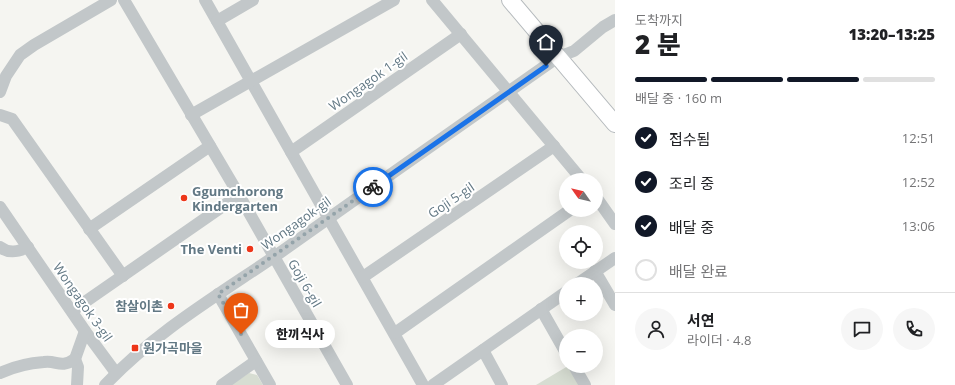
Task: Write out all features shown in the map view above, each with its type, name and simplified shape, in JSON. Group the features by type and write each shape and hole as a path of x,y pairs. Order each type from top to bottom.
{"main road":[{"path":"510,0 615,124"}],"street":[{"name":"Goji 6-gil","path":"124,0 239,195 347,385"},
{"path":"205,0 423,385"},
{"path":"217,20 253,0"},
{"path":"191,114 394,0"},
{"path":"432,0 576,173"},
{"path":"0,92 6,76 20,55 106,1"},
{"name":"Wongagok-gil","path":"105,385 147,345 218,294 328,219 558,57 574,51 598,31 615,20"},
{"name":"Wongagok 1-gil","path":"291,152 461,34"},
{"path":"0,115 12,120 123,276"},
{"path":"89,229 210,146"},
{"name":"Goji 5-gil","path":"363,277 554,146"},
{"path":"72,311 239,195"},
{"name":"Wongagok 3-gil","path":"0,207 85,331 116,373"},
{"path":"603,207 615,224"},
{"path":"394,333 560,217"},
{"path":"0,247 10,252 15,252 28,247"},
{"path":"587,277 615,258"},
{"path":"595,271 615,305"},
{"path":"218,294 270,385"},
{"path":"432,385 559,297"},
{"path":"541,309 559,341"},
{"path":"0,373 39,362 46,361 60,364 70,362 75,359 85,331"},
{"path":"483,350 502,385"},
{"path":"75,359 78,367 77,385"},
{"path":"222,385 256,361"},
{"path":"578,373 584,385"}],"shaded area":[{"path":"559,371 559,373 573,373 581,385 536,385"},
{"path":"249,373 257,375 263,385 231,385"}],"way so far":[{"path":"241,334 218,294 373,187"}],"place":[{"name":"Ggumchorong Kindergarten","path":"184,198"},
{"name":"The Venti","path":"250,249"},
{"name":"참살이촌","path":"171,306"},
{"name":"한끼식사","path":"241,334"},
{"name":"원가곡마을","path":"135,348"}],"route":[{"path":"373,187 546,66"}]}
